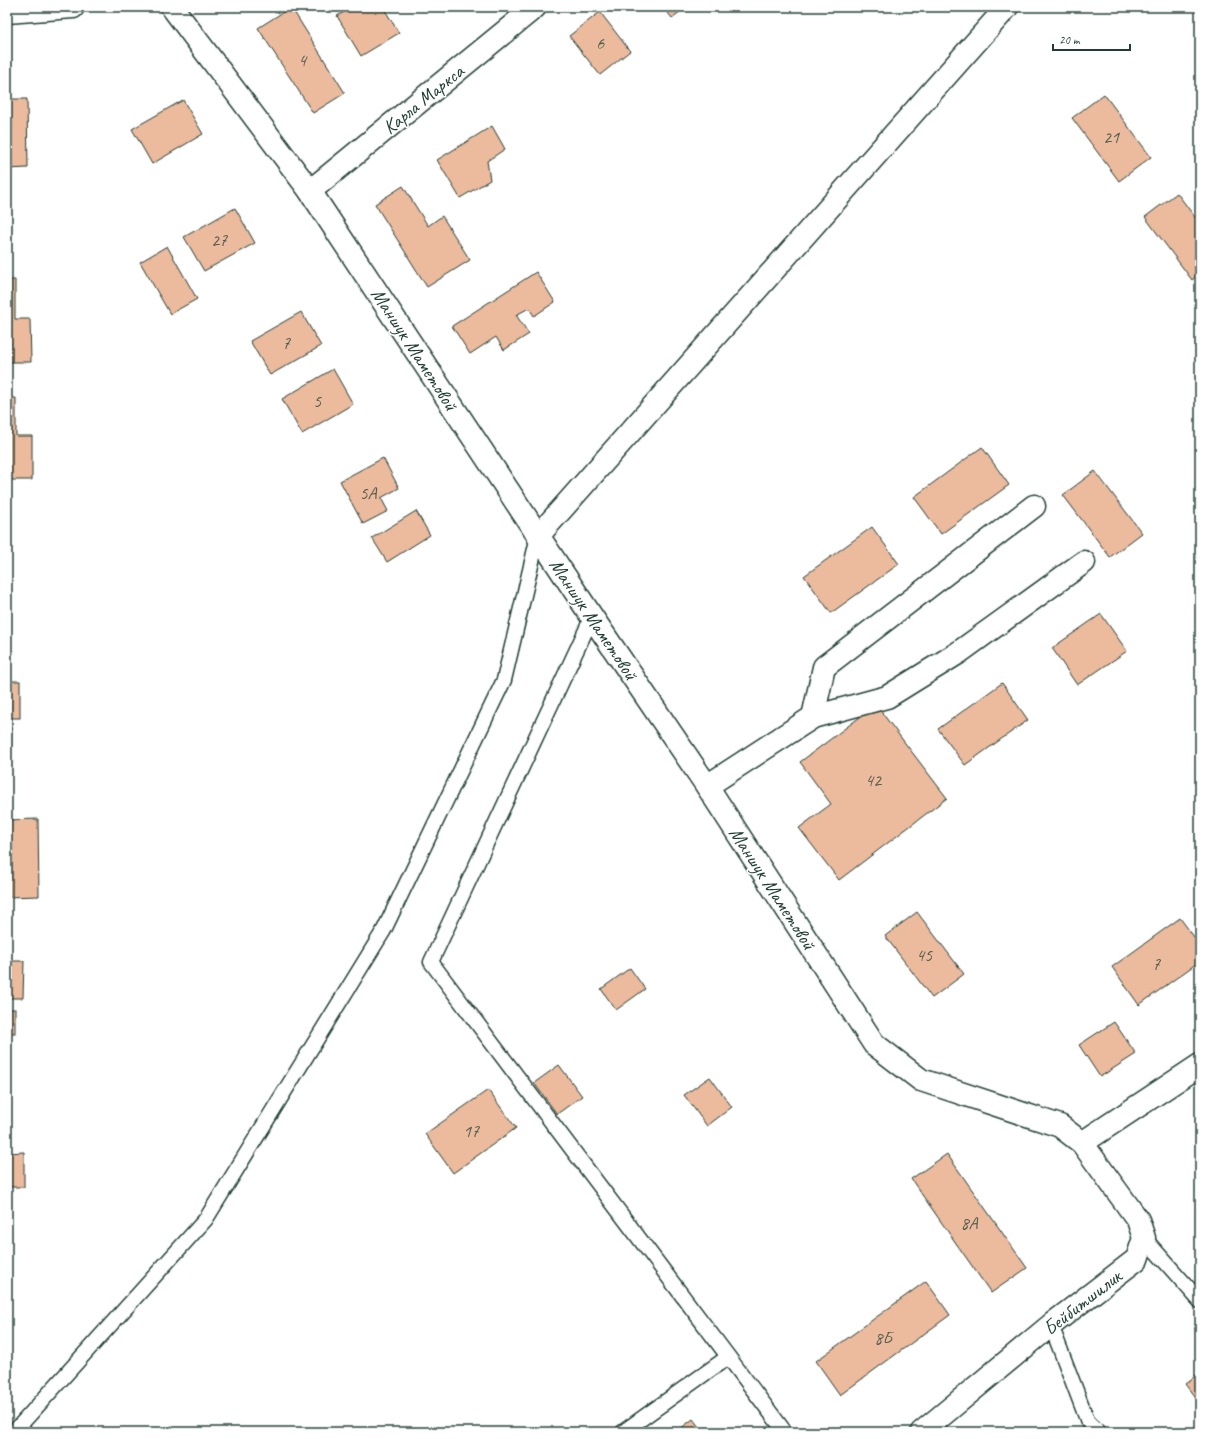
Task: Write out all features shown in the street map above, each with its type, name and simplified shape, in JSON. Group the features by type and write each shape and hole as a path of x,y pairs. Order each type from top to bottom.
{"street":[{"path":"7,12 73,7"},
{"name":"Маншук Маметовой","path":"172,7 310,191 592,617 707,786 874,1044 921,1080 1060,1126 1082,1143"},
{"path":"538,536 1007,7"},
{"name":"Карла Маркса","path":"310,191 532,8"},
{"path":"813,717 824,667 1034,506"},
{"path":"707,786 813,717 887,697 958,653 1084,562"},
{"path":"1144,1238 1138,1220 1082,1143 1200,1065"},
{"name":"Бейбитшилик","path":"922,1432 1051,1325 1137,1259 1144,1238"}],"lane":[{"path":"14,1432 206,1219 384,930 504,680 538,536"},
{"path":"592,617 431,962 784,1432"},
{"path":"1144,1238 1200,1301"},
{"path":"1051,1325 1088,1422 1099,1432"},
{"path":"623,1432 728,1357"}],"building":[{"path":"291,7 345,93 313,113 258,28"},
{"path":"353,7 383,7 399,33 361,56 337,16"},
{"path":"663,7 686,7 672,18"},
{"path":"600,12 630,51 600,75 569,36"},
{"path":"1104,94 1151,157 1119,181 1072,118"},
{"path":"7,99 27,99 28,168 7,169"},
{"path":"183,100 203,134 152,164 132,129"},
{"path":"492,126 505,149 487,161 490,180 460,198 437,160"},
{"path":"403,186 428,226 442,216 470,260 427,287 375,204"},
{"path":"1177,193 1200,224 1200,273 1192,280 1145,217"},
{"path":"235,208 255,243 204,271 184,237"},
{"path":"167,246 197,299 170,314 140,262"},
{"path":"536,272 555,302 534,316 529,308 516,315 529,334 504,350 496,337 470,354 452,326"},
{"path":"7,280 15,280 15,319 30,319 31,362 7,362"},
{"path":"301,312 321,346 270,375 250,341"},
{"path":"333,369 353,404 302,434 282,399"},
{"path":"7,398 16,398 16,436 32,436 32,480 7,480"},
{"path":"982,447 1009,485 941,534 914,497"},
{"path":"383,458 399,488 381,498 388,511 363,524 340,481"},
{"path":"1095,471 1142,533 1110,557 1063,495"},
{"path":"416,511 430,535 387,562 372,538"},
{"path":"872,527 899,564 831,613 804,576"},
{"path":"1101,614 1127,651 1077,685 1052,648"},
{"path":"7,681 20,681 20,718 7,718"},
{"path":"1002,683 1028,720 965,765 938,729"},
{"path":"876,705 947,798 839,880 799,828 831,804 800,762"},
{"path":"7,728 11,728 11,752 7,752"},
{"path":"38,819 39,896 7,897 7,820"},
{"path":"917,912 964,974 932,998 885,936"},
{"path":"1180,918 1200,945 1200,961 1139,1005 1112,967"},
{"path":"7,961 24,961 23,998 7,998"},
{"path":"630,968 645,989 616,1010 601,989"},
{"path":"7,1009 15,1009 15,1033 7,1033"},
{"path":"1114,1022 1136,1054 1100,1077 1079,1045"},
{"path":"559,1065 582,1096 557,1114 534,1083"},
{"path":"710,1077 732,1107 707,1126 684,1095"},
{"path":"488,1090 516,1128 453,1173 425,1134"},
{"path":"24,1152 24,1187 7,1187 7,1153"},
{"path":"947,1154 1027,1268 991,1293 911,1179"},
{"path":"926,1281 950,1315 840,1395 816,1361"},
{"path":"1200,1372 1200,1404 1185,1384"},
{"path":"693,1419 703,1432 676,1432"}]}
